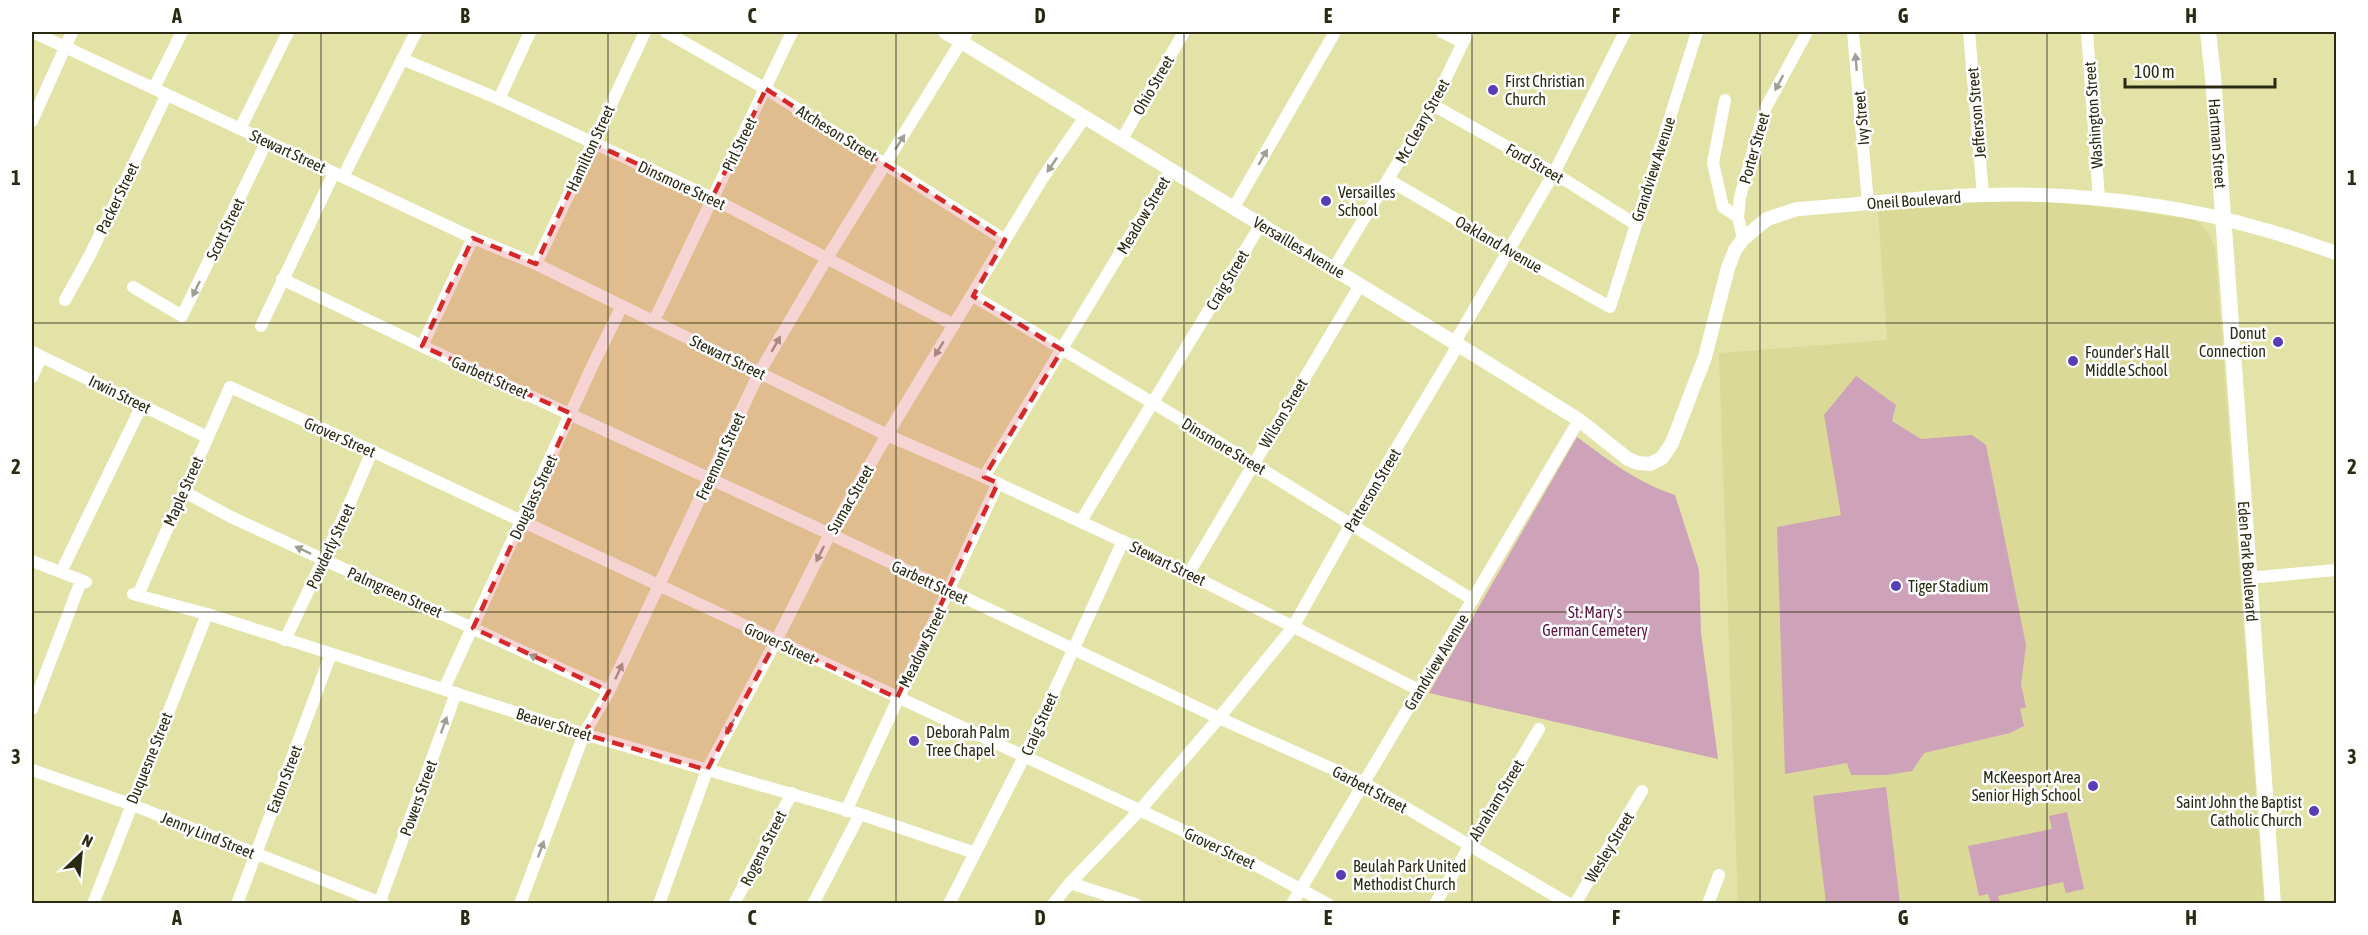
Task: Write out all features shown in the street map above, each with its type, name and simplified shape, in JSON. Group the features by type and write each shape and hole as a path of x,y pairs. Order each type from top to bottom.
{"main road":[{"name":"Hartman Street","path":"2208,32 2223,220"},
{"name":"Eden Park Boulevard","path":"2223,220 2273,903"}],"street":[{"name":"Stewart Street","path":"33,32 473,238 536,264 887,435 1081,521 1419,690"},
{"path":"32,121 72,32"},
{"path":"154,88 182,32"},
{"path":"240,129 288,32"},
{"path":"261,326 282,279 416,32"},
{"path":"499,99 530,32"},
{"name":"Hamilton Street","path":"536,264 645,32"},
{"name":"Atcheson Street","path":"666,32 766,89 1005,240"},
{"name":"Pirl Street","path":"654,321 792,32"},
{"name":"Versailles Avenue","path":"945,32 964,37 1085,117 1456,343 1579,420 1628,459 1650,464"},
{"name":"Ohio Street","path":"1122,139 1184,32"},
{"path":"1234,207 1335,32"},
{"path":"1443,32 1466,37"},
{"name":"Patterson Street","path":"1053,903 1140,810 1293,627 1351,524 1421,410 1454,352 1459,335 1554,173 1625,32"},
{"name":"Grandview Avenue","path":"1610,307 1697,32"},
{"name":"Porter Street","path":"1743,239 1738,217 1740,197 1765,109 1807,32"},
{"name":"Ivy Street","path":"1854,32 1868,204"},
{"name":"Jefferson Street","path":"1969,32 1983,195"},
{"name":"Washington Street","path":"2087,32 2099,199"},
{"name":"Freemont Street","path":"520,903 584,734 609,691 658,585 686,532 708,479 759,373 826,258 964,37"},
{"name":"Mc Cleary Street","path":"1334,268 1433,105 1466,37"},
{"name":"Dinsmore Street","path":"402,59 499,99 712,198 954,325"},
{"name":"Packer Street","path":"66,300 91,254 166,96"},
{"path":"1725,100 1713,164 1723,207 1738,217"},
{"name":"Ford Street","path":"1433,105 1554,173 1635,224"},
{"name":"Sumac Street","path":"659,903 707,770 830,534 887,435 1044,176 1085,117"},
{"name":"Scott Street","path":"133,287 182,316 267,141"},
{"name":"Meadow Street","path":"984,477 1171,169"},
{"name":"Oakland Avenue","path":"1389,180 1610,307"},
{"name":"Oneil Boulevard","path":"1650,464 1662,459 1672,443 1705,357 1728,268 1736,250 1743,239 1767,219 1797,208 1983,195 2042,195 2099,199 2160,207 2256,227 2337,253"},
{"name":"Craig Street","path":"1081,521 1151,402 1261,224"},
{"path":"422,346 473,238"},
{"name":"Garbett Street","path":"282,279 1219,718 1364,783 1569,903"},
{"name":"Wilson Street","path":"1189,573 1360,285"},
{"name":"Dinsmore Street","path":"973,296 1253,464 1473,600"},
{"name":"Douglass Street","path":"450,691 495,575 622,306"},
{"path":"32,377 36,354"},
{"name":"Irwin Street","path":"36,354 207,437"},
{"name":"Maple Street","path":"136,595 230,387"},
{"name":"Grover Street","path":"230,387 372,451 1140,810 1301,887 1328,903"},
{"path":"61,572 142,405"},
{"name":"Grandview Avenue","path":"1292,903 1579,420"},
{"name":"Powderly Street","path":"285,640 324,560 372,451"},
{"name":"Meadow Street","path":"846,811 998,483"},
{"name":"Palmgreen Street","path":"183,491 231,517 609,691"},
{"name":"Craig Street","path":"949,903 1024,757 1123,542"},
{"path":"32,561 84,582 32,709"},
{"path":"2248,578 2337,570"},
{"name":"Beaver Street","path":"136,595 207,614 584,734 792,793 975,853"},
{"name":"Duquesne Street","path":"93,903 130,804 207,614"},
{"name":"Eaton Street","path":"237,903 331,654"},
{"name":"Powers Street","path":"381,903 450,691"},
{"name":"Abraham Street","path":"1435,903 1539,729"},
{"name":"Jenny Lind Street","path":"32,770 130,804 381,903"},
{"name":"Wesley Street","path":"1575,903 1642,791"},
{"name":"Rogena Street","path":"734,903 792,793"},
{"path":"813,903 860,814"},
{"path":"1708,903 1719,875"},
{"path":"1070,883 1135,903"}],"highlighted area":[{"path":"766,89 1005,240 973,296 1062,350 984,477 998,483 897,698 776,641 707,770 584,734 609,691 473,628 572,414 422,346 473,238 536,264 592,143 712,198"}],"shaded area":[{"path":"2018,200 2081,204 2197,220 2208,232 2215,247 2264,903 1738,903 1719,353 1887,340 1878,210 1947,203"}],"green space":[{"name":"Tiger Stadium","path":"1856,376 1896,405 1892,421 1921,439 1972,435 1986,445 2026,645 2021,685 2026,707 2020,709 2024,726 2010,733 1924,753 1912,771 1887,775 1851,775 1847,763 1785,774 1777,527 1841,515 1824,415"},
{"name":"St. Mary's German Cemetery","path":"1577,437 1636,477 1675,495 1699,570 1701,633 1718,759 1429,693"},
{"path":"1886,787 1900,903 1826,903 1813,796"},
{"path":"2067,812 2084,889 2066,893 2063,882 1998,896 2000,903 1991,903 1988,894 1979,896 1968,846 2052,829 2049,816"}],"place":[{"name":"First Christian Church","path":"1493,90"},
{"name":"Versailles School","path":"1326,201"},
{"name":"Donut Connection","path":"2278,342"},
{"name":"Founder's Hall Middle School","path":"2073,361"},
{"name":"Tiger Stadium","path":"1896,586"},
{"name":"Deborah Palm Tree Chapel","path":"914,741"},
{"name":"McKeesport Area Senior High School","path":"2093,786"},
{"name":"Saint John the Baptist Catholic Church","path":"2314,811"},
{"name":"Beulah Park United Methodist Church","path":"1341,875"}]}
